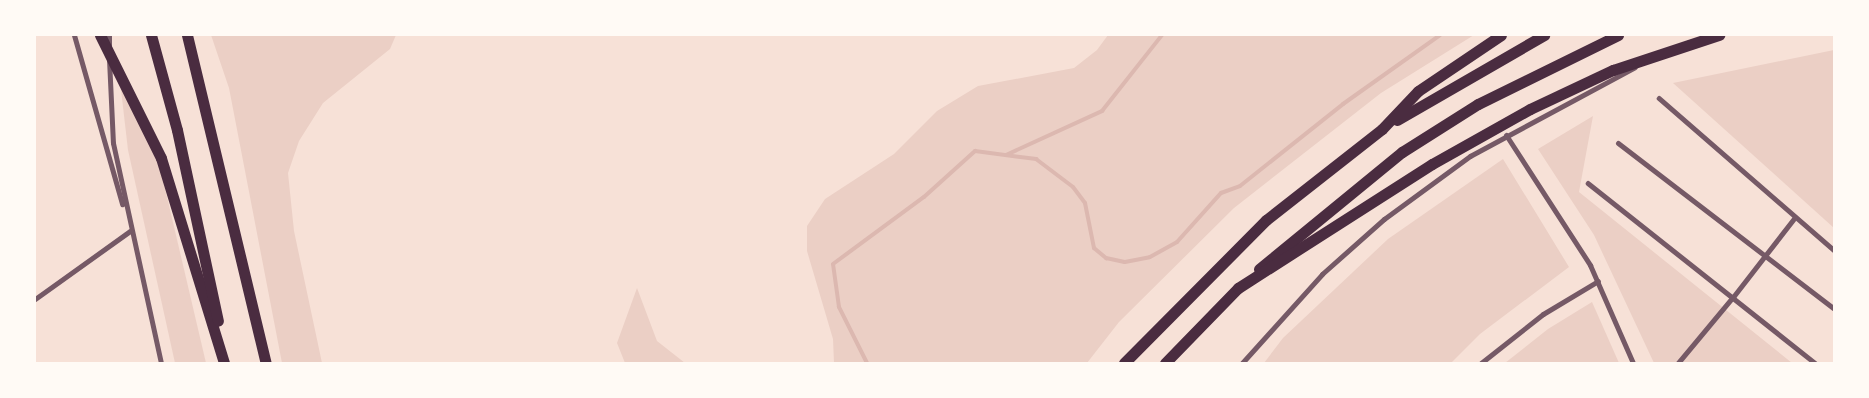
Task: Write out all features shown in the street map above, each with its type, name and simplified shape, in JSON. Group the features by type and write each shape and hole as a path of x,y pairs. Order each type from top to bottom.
{"highway":[{"path":"100,35 161,158 225,363"},
{"path":"151,35 179,140 225,363"},
{"path":"187,35 244,259 266,363"},
{"path":"1124,363 1266,220 1382,129 1418,92 1500,35"},
{"path":"1382,129 1544,35"},
{"path":"1165,363 1238,288 1347,193 1402,152 1478,104 1618,35"},
{"path":"1238,288 1477,138 1567,91 1645,60 1719,35"}],"street":[{"path":"74,35 127,219 161,363"},
{"path":"109,35 109,110 127,219"},
{"path":"1242,363 1322,274 1384,219 1506,135 1645,60"},
{"path":"1659,98 1834,250"},
{"path":"1506,135 1598,281 1633,363"},
{"path":"1618,142 1764,257 1834,309"},
{"path":"1588,183 1815,363"},
{"path":"1678,363 1733,297 1795,216"},
{"path":"35,299 130,231"},
{"path":"1482,363 1543,314 1598,281"}],"shaded area":[{"path":"211,35 396,35 390,49 323,103 299,141 288,173 294,231 322,363 282,363 229,88"},
{"path":"1108,35 1474,35 1381,93 1234,208 1119,322 1087,363 834,363 833,339 807,251 807,226 825,199 894,154 937,111 978,86 1074,68 1097,50"},
{"path":"1834,50 1834,228 1673,83"},
{"path":"120,81 160,167 206,363 175,363 128,150"},
{"path":"1593,116 1579,192 1792,363 1654,363 1594,235 1538,149"},
{"path":"1503,159 1569,267 1480,334 1451,363 1264,363 1283,338 1388,239"},
{"path":"637,288 657,341 685,363 625,363 617,343"},
{"path":"1592,302 1619,363 1505,363 1548,329"}],"waterway":[{"path":"1006,155 1102,111 1162,35"},
{"path":"867,363 839,307 833,264 924,197 975,151 1036,159 1073,187 1085,203 1094,248 1106,258 1125,262 1150,257 1177,242 1221,193 1240,186 1343,104 1440,35"}]}
